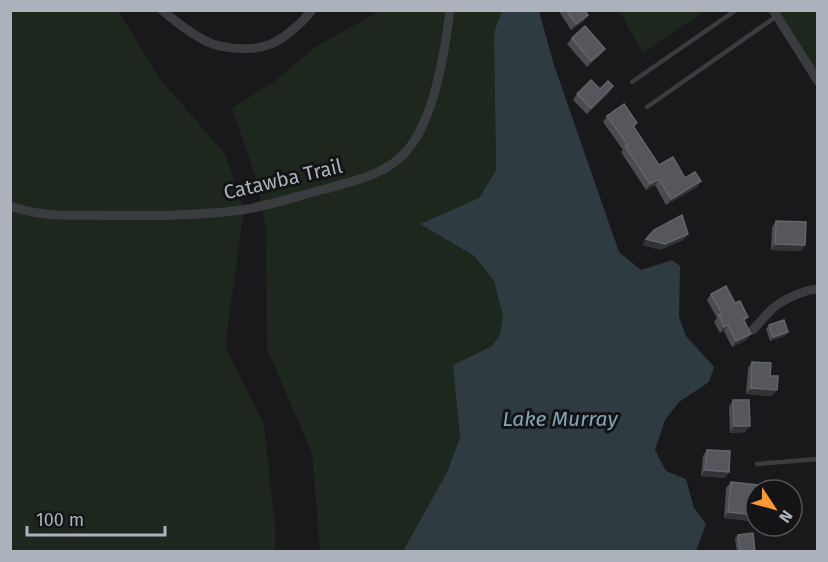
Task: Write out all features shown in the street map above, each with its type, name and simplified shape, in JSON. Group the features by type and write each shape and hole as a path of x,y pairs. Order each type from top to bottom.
{"street":[{"path":"162,10 179,25 211,43 239,49 269,45 291,31 312,10"},
{"name":"Catawba Trail","path":"10,206 33,213 55,215 184,215 221,212 262,206 356,181 381,171 408,150 422,128 445,48 450,10"},
{"path":"775,13 818,81"},
{"path":"753,330 774,308 795,295 818,289"}],"lane":[{"path":"632,82 736,10"},
{"path":"647,107 775,13"},
{"path":"757,464 818,459"}],"shaded area":[{"path":"10,11 118,11 160,79 225,154 244,209 225,347 264,425 275,528 275,551 11,551"},
{"path":"380,11 503,11 494,32 496,169 479,198 420,224 473,256 494,281 503,316 500,334 492,346 453,365 460,438 446,474 403,551 320,551 312,453 267,349 266,228 255,175 232,108 274,82 315,47"},
{"path":"619,11 705,11 643,53"},
{"path":"773,11 817,11 817,81"}],"water":[{"name":"Lake Murray","path":"502,11 539,11 554,65 619,252 641,270 672,260 680,266 679,317 686,336 714,367 709,382 679,402 665,420 655,450 666,471 686,479 694,508 706,524 696,551 403,551 446,474 460,438 453,365 492,346 500,334 503,316 494,281 474,256 420,224 479,198 496,170 494,32"}],"building":[{"path":"566,10 584,10 588,15 576,24"},
{"path":"585,26 605,49 591,61 572,38"},
{"path":"591,80 600,89 608,81 613,86 591,108 577,94"},
{"path":"624,104 637,123 633,126 659,165 673,157 685,178 695,172 701,181 671,199 659,179 650,184 625,146 628,145 607,116"},
{"path":"682,215 688,234 665,244 646,239 654,230"},
{"path":"776,221 806,222 805,245 775,244"},
{"path":"726,286 735,303 740,301 748,317 743,319 751,334 736,341 728,325 724,327 719,315 722,314 711,294"},
{"path":"784,320 788,332 773,337 769,325"},
{"path":"752,362 771,363 770,376 778,376 777,390 751,388"},
{"path":"733,400 749,400 750,426 734,426"},
{"path":"707,450 730,451 729,472 705,470"},
{"path":"731,482 744,483 744,514 728,512"},
{"path":"744,534 744,538 754,538 755,552 740,552 738,535"}]}
